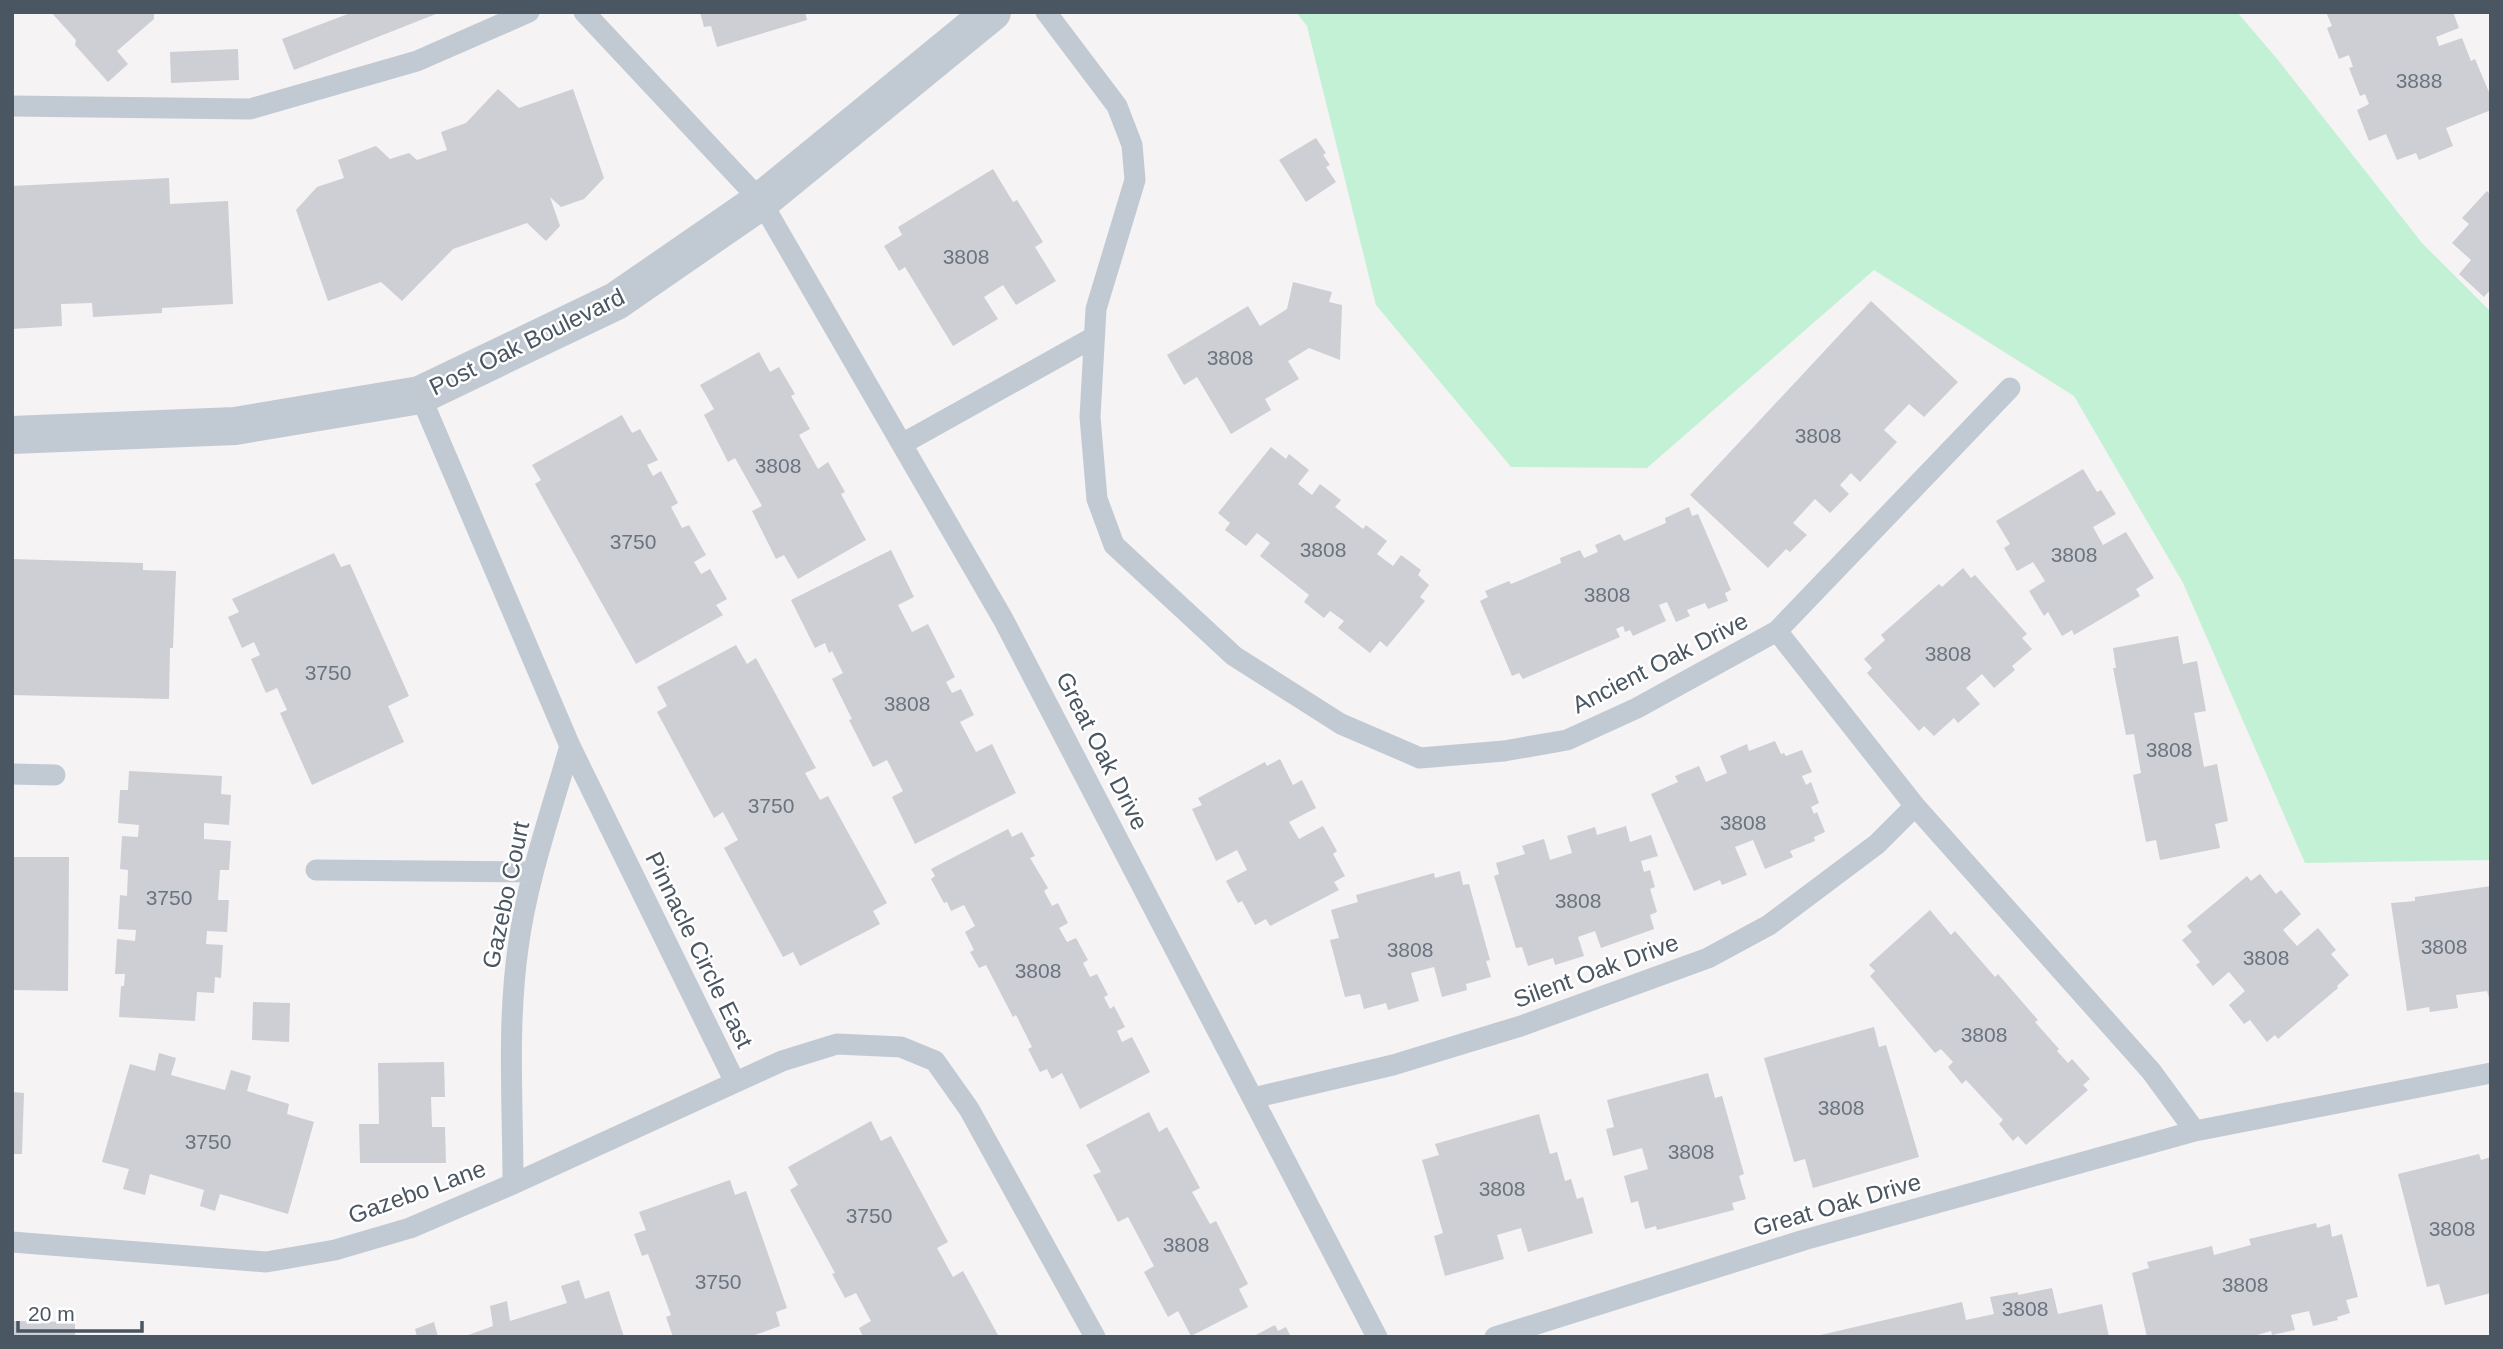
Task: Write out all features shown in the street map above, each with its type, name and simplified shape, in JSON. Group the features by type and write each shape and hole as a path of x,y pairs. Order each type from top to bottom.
{"street":[{"name":"Post Oak Boulevard","path":"12,435 235,426 420,395 616,301 761,201 992,12"}],"lane":[{"path":"12,106 250,109 417,61 529,12"},
{"name":"Great Oak Drive","path":"584,12 761,201 1003,619 1377,1337"},
{"name":"Ancient Oak Drive","path":"1046,12 1116,106 1132,145 1135,180 1096,309 1090,418 1097,499 1114,545 1234,656 1341,724 1420,758 1504,751 1567,740 1637,709 1777,631 2010,388"},
{"path":"902,444 1094,337"},
{"name":"Pinnacle Circle East","path":"420,395 570,746 735,1083 782,1061 837,1044 901,1047 935,1061 970,1110 1095,1337"},
{"path":"1777,631 1914,806 2151,1071 2195,1131"},
{"name":"Gazebo Court","path":"513,1184 512,1013 518,948 533,872 570,746"},
{"path":"12,774 55,775"},
{"name":"Silent Oak Drive","path":"1253,1098 1393,1065 1521,1027 1709,958 1769,925 1877,844 1914,806"},
{"path":"316,870 533,872"},
{"name":"Great Oak Drive","path":"1495,1337 1804,1240 2195,1131 2491,1073"},
{"name":"Gazebo Lane","path":"12,1242 266,1262 335,1250 410,1228 735,1083"}],"green space":[{"path":"1296,12 2237,12 2422,243 2491,312 2491,860 2305,863 2183,583 2074,396 1874,270 1647,468 1511,467 1376,305 1307,26"}],"building":[{"path":"51,12 154,12 154,19 117,51 128,64 108,82 75,45 76,40"},
{"path":"353,12 441,12 294,70 282,39"},
{"path":"700,12 805,12 807,20 717,47 711,26 704,27"},
{"path":"2326,12 2453,12 2459,28 2436,37 2439,46 2462,38 2471,61 2475,59 2491,97 2491,110 2446,128 2453,146 2419,160 2416,153 2397,160 2386,134 2369,141 2357,110 2369,104 2365,94 2360,96 2349,68 2353,67 2349,55 2339,59 2327,28 2332,26"},
{"path":"238,49 239,80 171,83 170,52"},
{"path":"498,89 519,108 573,89 604,178 584,199 561,207 550,197 560,226 546,241 527,223 453,249 402,301 381,282 328,301 296,210 317,187 344,178 338,160 376,146 390,159 409,153 417,160 447,150 441,132 466,123"},
{"path":"1316,138 1326,153 1323,155 1330,165 1326,167 1336,182 1306,202 1279,160"},
{"path":"993,169 1013,202 1017,200 1043,242 1035,247 1056,281 1016,305 1003,285 984,297 998,319 953,346 905,267 899,271 884,246 902,235 898,227"},
{"path":"169,178 170,204 228,201 233,304 162,308 162,313 93,317 92,303 61,304 62,326 12,329 12,186"},
{"path":"2487,191 2491,195 2491,289 2484,297 2459,274 2471,260 2452,243 2469,224 2462,218"},
{"path":"1293,282 1332,292 1329,302 1342,305 1340,360 1309,348 1288,361 1299,379 1265,399 1271,410 1231,434 1197,377 1184,385 1167,355 1248,306 1260,326 1287,309"},
{"path":"1871,301 1958,382 1924,417 1909,404 1884,430 1897,442 1860,482 1851,473 1840,485 1849,494 1830,513 1815,499 1793,523 1807,535 1790,552 1786,549 1768,568 1690,495"},
{"path":"759,352 770,372 779,367 795,394 791,396 810,429 799,435 818,469 828,462 845,492 841,494 866,540 798,579 784,555 776,559 752,511 762,506 735,458 728,462 704,415 714,409 700,385"},
{"path":"622,415 632,433 640,429 658,460 647,465 653,476 661,471 678,503 671,507 682,528 689,525 706,555 694,562 701,574 710,569 727,599 716,605 723,615 636,664 535,484 541,480 532,465"},
{"path":"1271,447 1286,459 1289,454 1309,470 1298,484 1312,495 1320,484 1341,500 1335,507 1363,529 1366,525 1387,541 1377,554 1393,566 1401,555 1421,570 1418,575 1429,585 1420,597 1425,601 1387,647 1380,641 1370,653 1338,628 1344,621 1330,611 1324,618 1304,602 1309,595 1260,556 1270,543 1257,533 1246,546 1225,530 1230,523 1218,513"},
{"path":"2083,469 2097,492 2101,490 2116,514 2093,527 2103,545 2126,532 2154,578 2136,589 2140,596 2074,635 2072,630 2062,636 2048,612 2044,616 2029,591 2045,581 2033,562 2017,571 2004,548 2010,544 1996,521"},
{"path":"1689,507 1692,516 1698,514 1731,590 1725,593 1728,601 1708,609 1705,603 1687,610 1690,616 1676,622 1667,602 1659,605 1666,621 1633,636 1630,630 1625,632 1623,626 1616,629 1620,637 1523,679 1519,673 1512,676 1480,601 1488,597 1485,591 1509,581 1511,584 1561,563 1560,558 1580,550 1584,558 1598,552 1595,545 1620,534 1624,541 1666,523 1665,518"},
{"path":"891,550 914,597 898,605 912,632 928,624 955,677 946,682 952,693 961,689 974,715 960,722 976,752 992,744 1016,793 915,844 892,797 903,791 887,760 873,767 849,720 852,719 832,679 843,673 832,651 829,653 825,643 815,648 791,600"},
{"path":"334,553 341,567 350,564 409,696 388,706 404,742 312,785 280,713 287,710 277,688 266,693 251,659 260,655 254,642 242,648 228,617 239,612 232,599"},
{"path":"12,559 143,563 143,570 176,571 169,699 12,695"},
{"path":"1963,568 1971,578 1975,575 2027,634 2022,638 2032,649 2012,666 2015,670 1994,688 1982,674 1966,688 1980,704 1958,723 1954,718 1934,736 1924,726 1919,731 1867,673 1872,668 1864,659 1885,640 1881,635 1939,584 1942,587"},
{"path":"2178,636 2183,664 2197,661 2206,711 2194,713 2204,767 2217,764 2228,821 2215,824 2220,848 2160,860 2156,840 2146,842 2133,775 2141,773 2134,734 2126,735 2113,668 2116,668 2113,648"},
{"path":"736,645 747,664 756,658 816,768 805,773 820,800 828,796 887,903 873,911 880,924 800,966 793,952 783,957 724,848 738,840 723,812 714,818 657,712 667,706 657,687"},
{"path":"1775,741 1781,754 1786,756 1802,750 1812,772 1802,776 1806,785 1811,782 1819,803 1811,807 1814,814 1817,812 1825,832 1814,837 1815,841 1790,851 1793,857 1765,869 1753,840 1735,847 1747,875 1722,885 1720,880 1694,891 1651,794 1678,782 1675,776 1699,766 1706,782 1727,773 1720,756 1747,744 1749,751"},
{"path":"1280,759 1293,785 1302,780 1316,808 1289,822 1299,839 1323,826 1337,851 1333,854 1345,876 1334,882 1339,890 1270,926 1266,919 1255,925 1242,901 1238,903 1226,881 1247,870 1237,850 1216,861 1192,809 1202,805 1198,798 1265,762 1267,766"},
{"path":"129,771 222,776 221,794 231,795 229,825 204,823 204,839 231,841 229,870 220,870 218,900 229,900 227,932 207,931 206,944 223,945 221,978 215,977 214,993 197,992 195,1021 119,1017 121,986 124,986 125,974 115,974 117,939 135,941 136,930 118,929 120,895 127,896 128,870 120,869 122,836 138,837 139,825 118,823 120,790 128,790"},
{"path":"1626,826 1630,842 1651,835 1658,856 1641,861 1644,872 1650,870 1655,887 1650,889 1657,912 1650,915 1654,929 1601,948 1595,931 1578,937 1584,956 1555,965 1553,958 1528,966 1522,947 1516,948 1494,876 1499,874 1496,863 1525,854 1522,846 1544,839 1550,860 1572,853 1567,836 1595,827 1597,835"},
{"path":"1008,829 1012,837 1022,832 1035,856 1030,858 1048,888 1044,891 1052,906 1058,903 1068,923 1059,928 1067,942 1076,938 1088,960 1083,963 1090,977 1097,974 1108,995 1104,997 1110,1009 1114,1006 1125,1027 1117,1031 1122,1042 1132,1037 1150,1072 1080,1109 1062,1073 1052,1079 1047,1069 1040,1072 1028,1049 1032,1047 1016,1015 1013,1017 986,965 979,968 970,952 974,950 965,932 975,926 964,905 951,911 931,879 935,876 931,869"},
{"path":"12,857 69,857 68,991 13,990"},
{"path":"1460,871 1463,885 1469,884 1490,960 1486,961 1491,977 1466,984 1467,990 1442,997 1434,967 1411,973 1419,1001 1388,1010 1386,1003 1364,1009 1360,994 1345,997 1330,940 1339,938 1331,910 1358,902 1356,895 1434,873 1435,878"},
{"path":"2260,874 2276,894 2281,890 2301,914 2283,930 2297,946 2318,928 2336,950 2331,954 2349,975 2338,988 2278,1039 2275,1035 2267,1042 2250,1020 2244,1024 2229,1005 2245,991 2229,972 2213,986 2196,965 2200,962 2182,940 2192,932 2187,926 2247,876 2251,881"},
{"path":"2491,886 2491,1004 2487,991 2456,995 2458,1008 2430,1012 2429,1007 2407,1011 2391,903"},
{"path":"1930,910 1951,935 1955,931 1995,977 1998,974 2038,1020 2035,1022 2059,1049 2057,1051 2068,1063 2072,1059 2090,1079 2083,1085 2088,1090 2026,1145 2018,1136 2013,1141 1999,1124 2003,1120 1966,1080 1962,1084 1948,1067 1953,1062 1941,1049 1935,1053 1870,976 1875,971 1869,965"},
{"path":"253,1002 290,1003 289,1042 252,1040"},
{"path":"1874,1027 1879,1047 1886,1045 1919,1157 1813,1188 1805,1159 1794,1162 1764,1058"},
{"path":"159,1053 176,1058 171,1075 225,1090 231,1070 251,1076 247,1091 289,1104 287,1114 314,1122 288,1214 220,1194 215,1211 200,1206 204,1190 150,1174 145,1195 123,1189 129,1169 102,1162 130,1064 155,1071"},
{"path":"444,1062 445,1097 431,1097 432,1127 445,1127 446,1163 360,1163 359,1124 379,1124 378,1063"},
{"path":"1708,1073 1715,1098 1722,1096 1744,1174 1739,1176 1746,1199 1732,1203 1734,1210 1657,1230 1656,1226 1645,1229 1638,1201 1631,1203 1624,1176 1648,1169 1642,1148 1613,1156 1606,1129 1614,1127 1607,1100"},
{"path":"12,1092 24,1093 22,1154 12,1154"},
{"path":"1149,1112 1159,1132 1167,1127 1200,1188 1192,1192 1210,1224 1216,1221 1248,1284 1239,1289 1248,1307 1191,1336 1178,1311 1168,1317 1144,1272 1154,1266 1128,1217 1118,1222 1093,1175 1101,1172 1086,1145"},
{"path":"1539,1114 1550,1154 1557,1152 1565,1181 1571,1179 1577,1199 1583,1197 1593,1233 1528,1252 1521,1228 1497,1235 1504,1259 1445,1276 1434,1236 1443,1233 1422,1160 1439,1155 1435,1144"},
{"path":"871,1121 881,1141 891,1136 948,1242 937,1248 953,1277 963,1271 999,1337 863,1337 859,1328 871,1321 856,1293 845,1298 832,1274 835,1273 790,1190 798,1185 788,1167"},
{"path":"2479,1154 2481,1160 2491,1157 2491,1293 2445,1305 2439,1284 2427,1287 2398,1174"},
{"path":"730,1180 735,1195 746,1191 787,1308 776,1312 780,1326 749,1337 673,1337 666,1317 671,1315 648,1254 642,1256 634,1234 646,1230 639,1212"},
{"path":"2316,1223 2317,1228 2330,1224 2332,1237 2342,1234 2358,1297 2346,1300 2350,1313 2337,1317 2338,1320 2313,1326 2309,1311 2291,1315 2295,1330 2272,1335 2271,1331 2250,1337 2147,1337 2132,1273 2149,1268 2147,1262 2212,1246 2214,1255 2251,1245 2249,1239"},
{"path":"579,1280 585,1299 609,1291 624,1337 463,1337 493,1326 490,1306 507,1301 510,1321 567,1303 561,1286"},
{"path":"2052,1288 2058,1314 2102,1304 2109,1337 1812,1337 1962,1302 1966,1320 1994,1314 1990,1297"},
{"path":"12,1321 75,1322 75,1337 12,1337"},
{"path":"434,1322 438,1337 417,1337 415,1329"},
{"path":"1275,1325 1278,1331 1286,1327 1291,1337 1252,1337"}]}
